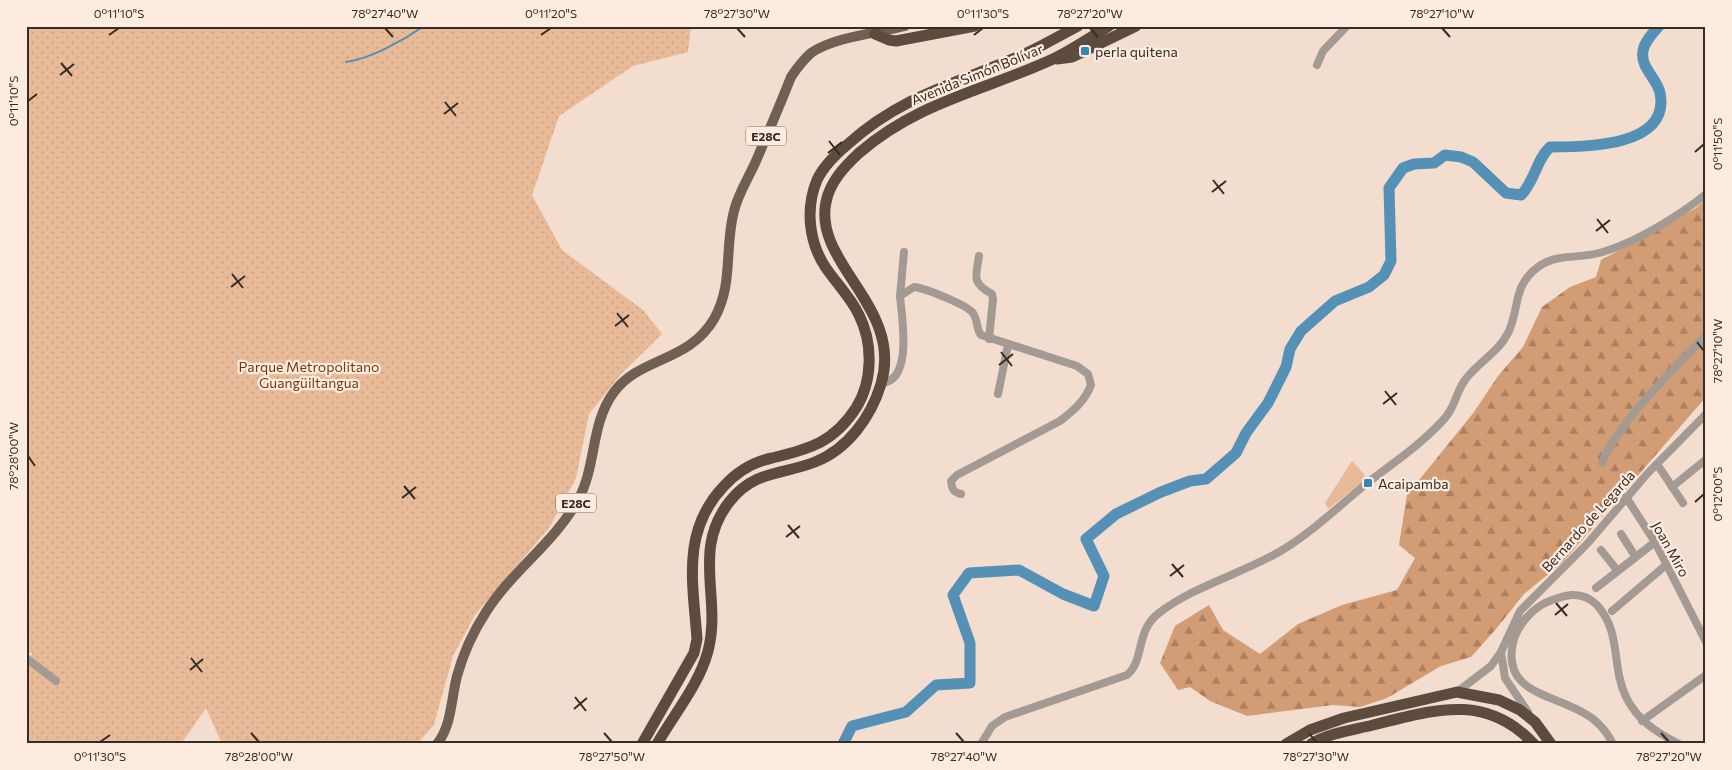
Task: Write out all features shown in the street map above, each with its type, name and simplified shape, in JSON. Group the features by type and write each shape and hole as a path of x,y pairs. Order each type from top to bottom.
{"highway":[{"path":"875,34 896,41 975,26"},
{"name":"Avenida Simón Bolívar","path":"642,744 676,688 694,653 697,640 692,548 697,526 710,500 731,478 750,464 819,445 841,428 857,407 866,386 869,366 867,340 859,316 814,246 810,222 811,201 818,179 833,157 862,131 890,112 923,94 1031,51 1078,26"},
{"name":"Avenida Simón Bolívar","path":"657,744 700,675 708,650 711,626 708,553 713,528 730,502 744,487 764,475 815,462 838,449 853,436 865,418 882,383 884,347 877,321 829,240 825,222 825,204 830,187 844,167 875,140 912,116 938,103 1053,59 1110,26"},
{"path":"1053,59 1068,59 1136,26"},
{"path":"1286,744 1310,730 1344,718 1457,692 1499,700 1520,710 1535,722 1551,744"},
{"path":"1311,744 1338,734 1446,708 1464,708 1495,716 1524,734 1534,744"}],"main road":[{"name":"E28C","path":"430,744 439,730 450,705 466,648 486,612 496,598 552,538 580,498 587,476 600,415 615,391 627,379 690,346 713,320 722,304 727,284 734,210 791,77 801,62 813,52 834,43 905,26"},
{"name":"E28C","path":"437,744 448,725 450,705"}],"street":[{"path":"1317,65 1323,51 1347,26"},
{"path":"981,744 992,726 1005,717 1127,675 1135,666 1144,630 1158,614 1179,600 1238,573 1292,544 1408,452 1444,419 1454,404 1465,379 1507,336 1522,283 1539,266 1557,258 1600,253 1622,244 1683,213 1706,194"},
{"path":"882,383 893,380 901,358 904,334 900,296 904,252"},
{"path":"979,256 976,282 992,294 993,299 989,339"},
{"path":"900,296 914,287 920,288 973,312 981,336 1081,368 1088,374 1091,385 1083,400 1060,421 957,475 951,482 952,488 961,494"},
{"path":"1602,463 1606,453 1627,423 1706,335"},
{"path":"998,394 1008,345"},
{"name":"Bernardo de Legarda","path":"1457,692 1483,674 1510,640 1520,611 1587,544 1626,497 1706,414"},
{"path":"1672,487 1704,461"},
{"path":"1657,464 1683,503"},
{"name":"Joan Miro","path":"1626,497 1655,542 1666,565 1700,622 1706,642"},
{"path":"1621,534 1635,556"},
{"path":"1596,588 1655,542"},
{"path":"1601,550 1617,570"},
{"path":"1612,611 1666,565"},
{"path":"1613,744 1600,726 1584,713 1536,692 1521,682 1512,666 1510,640 1526,618 1541,605 1567,595 1586,596 1601,610 1611,625 1622,687 1630,704 1642,721 1656,732 1678,744"},
{"name":"Bernardo de Legarda","path":"1501,652 1505,678 1535,722"},
{"path":"26,658 56,681"},
{"path":"1642,721 1706,675"}],"green space":[{"name":"Parque Metropolitano Guangüiltangua","path":"26,26 691,26 688,52 633,66 559,116 532,195 562,250 643,310 662,334 621,374 589,414 576,478 549,528 475,615 453,656 434,725 417,744 222,744 206,708 181,744 26,744 26,675 32,653 26,652"},
{"path":"1706,199 1706,397 1563,562 1524,594 1471,657 1441,666 1387,698 1360,707 1333,705 1247,716 1210,701 1190,687 1178,690 1160,663 1175,626 1209,605 1223,630 1260,654 1298,624 1342,605 1397,590 1415,558 1399,545 1407,495 1474,412 1498,376 1523,347 1542,307 1570,287 1596,277 1601,260 1696,208"},
{"path":"1352,461 1364,474 1365,480 1328,509 1325,503"}],"waterway":[{"path":"346,62 366,57 386,48 424,26"},
{"path":"843,744 852,726 906,712 936,685 970,683 970,643 953,595 969,573 1019,570 1063,594 1094,606 1104,576 1086,539 1116,514 1161,492 1190,481 1206,479 1236,453 1246,433 1268,403 1286,367 1290,349 1301,331 1335,301 1369,287 1384,275 1391,261 1389,188 1403,168 1414,164 1434,163 1445,155 1461,157 1473,162 1506,193 1521,195 1545,152 1550,147 1584,146 1622,140 1639,134 1652,124 1660,111 1660,93 1646,68 1643,51 1647,41 1659,26"}],"place":[{"name":"perla quitena","path":"1085,51"},
{"name":"Acaipamba","path":"1368,483"}]}
